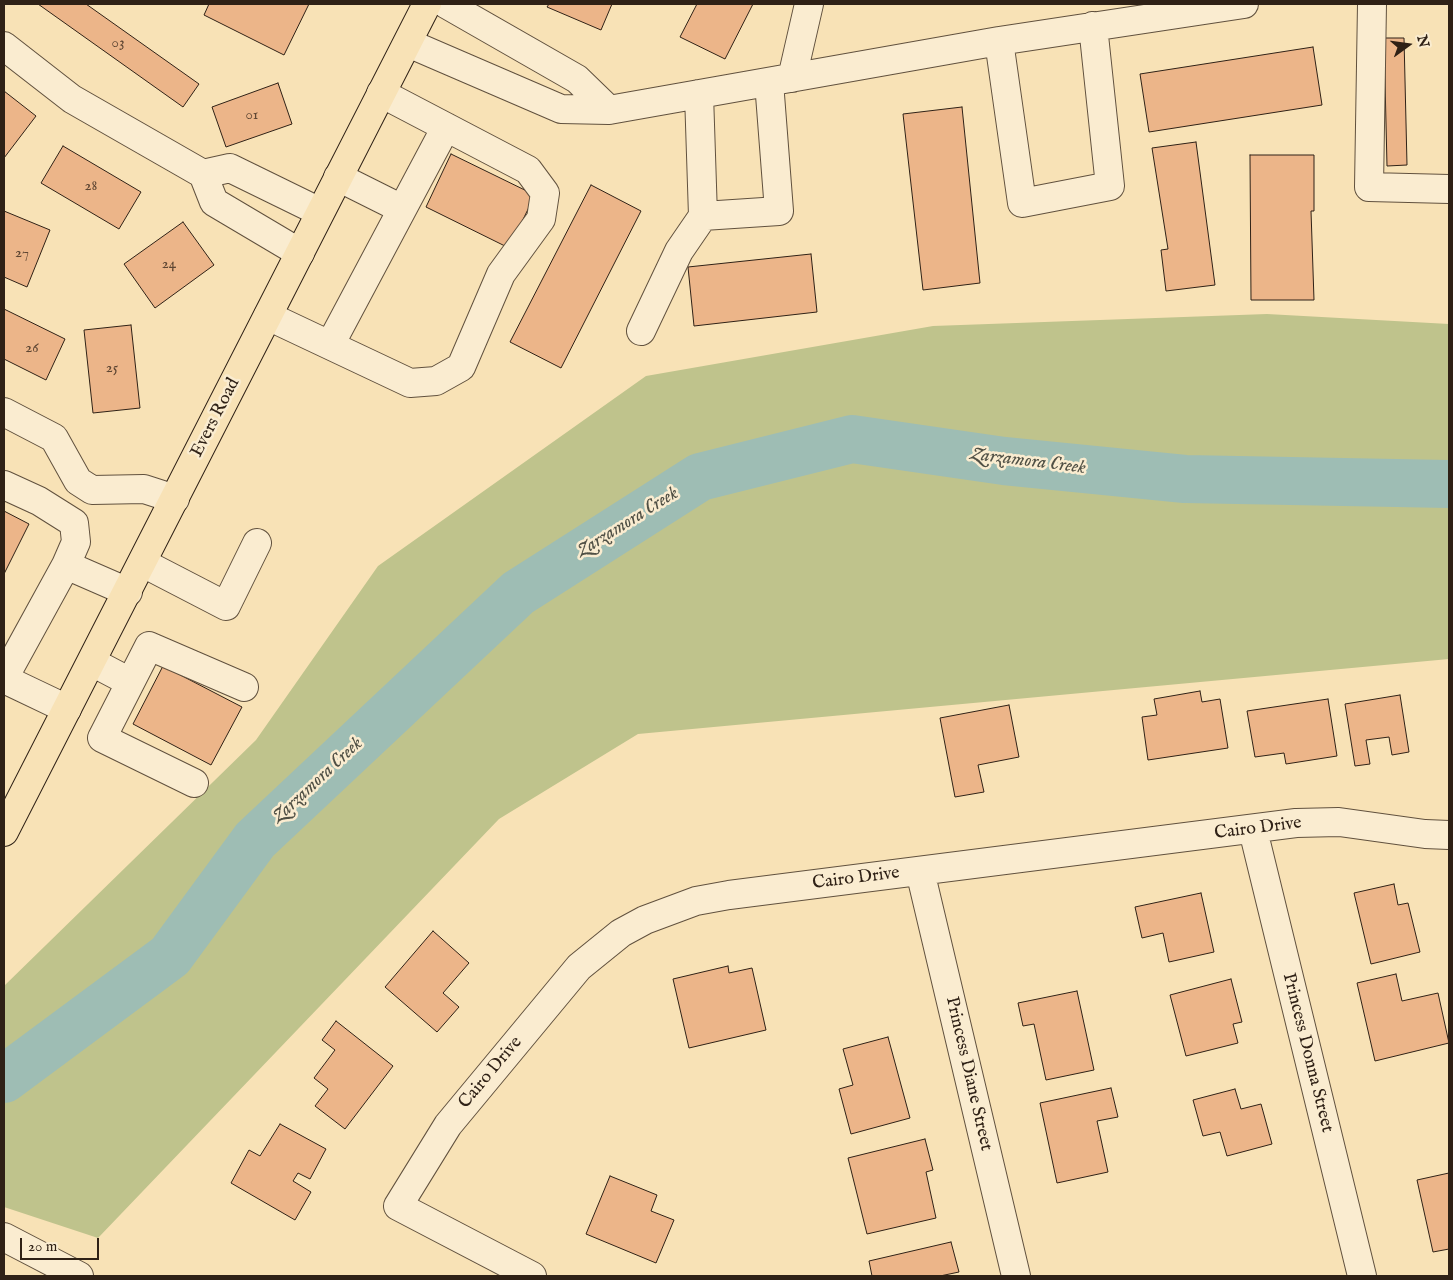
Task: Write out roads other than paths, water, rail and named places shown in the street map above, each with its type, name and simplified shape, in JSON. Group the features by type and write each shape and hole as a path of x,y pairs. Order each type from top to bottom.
{"main road":[{"name":"Evers Road","path":"4,832 143,563 381,93 430,4"}],"street":[{"path":"430,4 577,79 609,110"},
{"path":"703,216 779,211 780,80 809,4"},
{"path":"408,42 561,109 609,110 999,41 1244,4"},
{"path":"1372,4 1369,187 1449,189"},
{"path":"999,41 1022,203 1110,186 1093,26"},
{"path":"4,46 72,99 203,174 214,202 300,253"},
{"path":"268,316 410,383 436,381 461,367 501,274 541,219 545,193 528,170 381,93"},
{"path":"641,331 679,251 703,216 699,94"},
{"path":"330,345 446,126"},
{"path":"203,174 230,168 320,212"},
{"path":"338,177 402,209"},
{"path":"4,412 54,438 78,481 92,490 144,489 175,500"},
{"path":"4,485 39,501 74,523 76,542 4,679 67,709"},
{"path":"143,563 226,606 258,542"},
{"path":"66,564 128,592"},
{"path":"194,783 102,738 130,682 149,646 244,687"},
{"path":"92,662 130,682"},
{"name":"Cairo Drive","path":"532,1276 398,1206 454,1117 579,967 621,933 645,920 696,901 1296,823 1339,822 1425,834 1449,835"},
{"name":"Princess Donna Street","path":"1253,830 1362,1276"},
{"name":"Princess Diane Street","path":"920,871 1016,1276"},
{"path":"4,1237 79,1276"}],"waterway":[{"name":"Zarzamora Creek","path":"4,1079 170,956 255,840 518,593 700,477 852,439 1004,461 1185,479 1449,484"}]}
